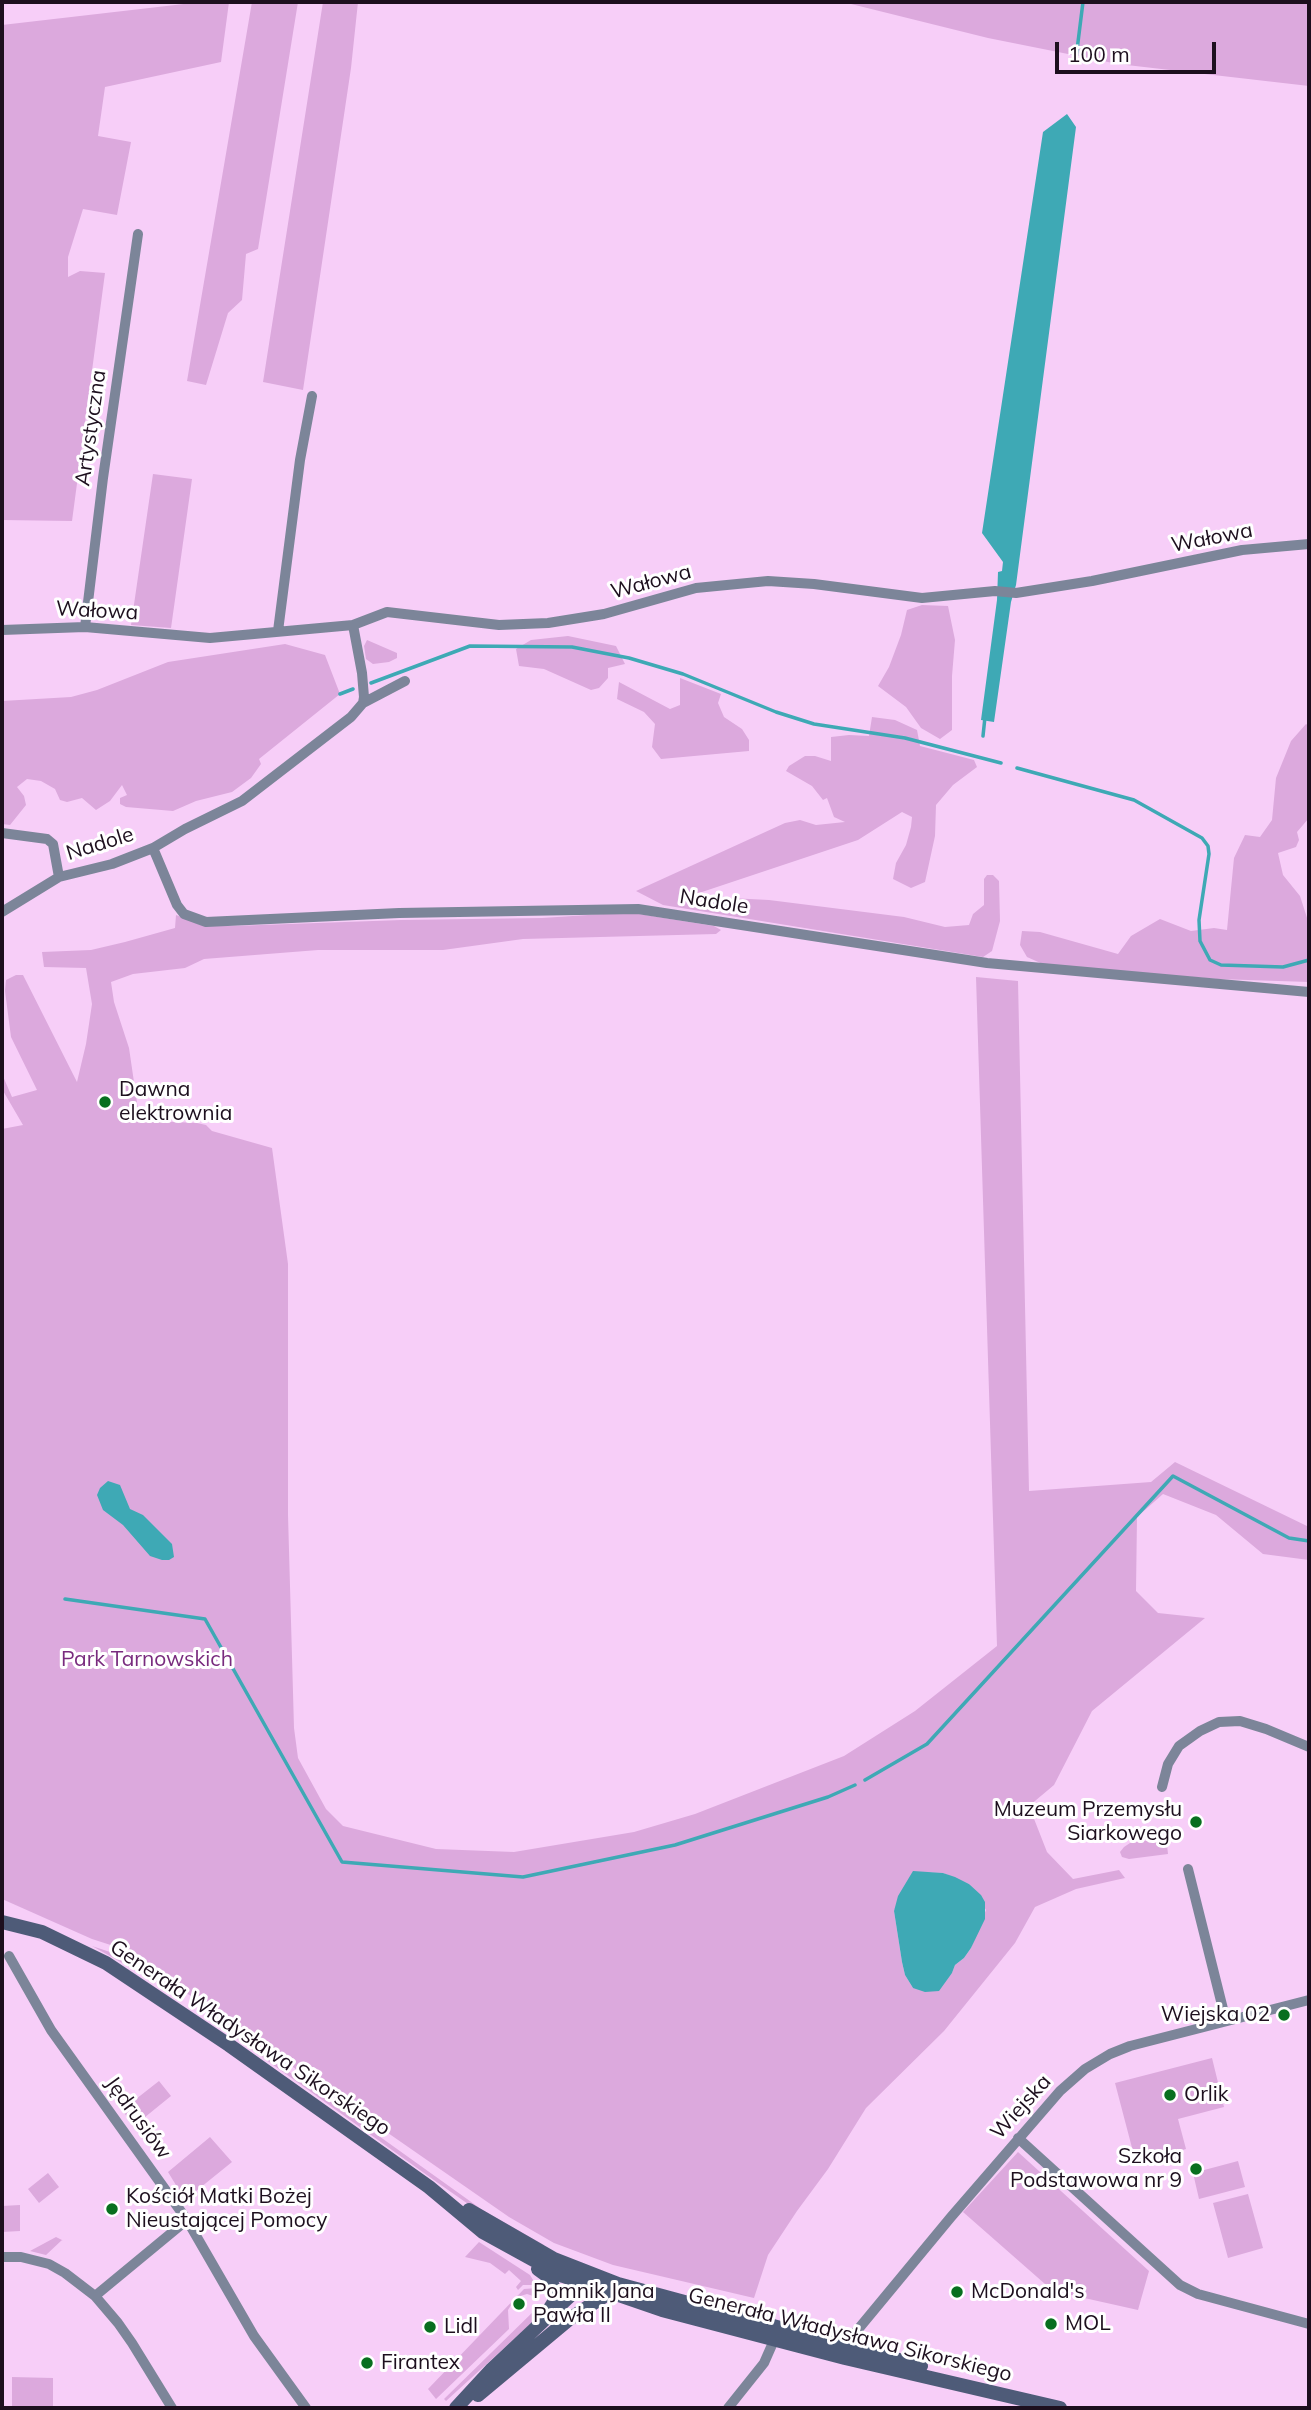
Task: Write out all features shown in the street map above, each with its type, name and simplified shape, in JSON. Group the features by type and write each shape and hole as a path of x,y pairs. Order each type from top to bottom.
{"street":[{"name":"Artystyczna","path":"85,627 138,234"},
{"path":"278,631 300,460 312,396"},
{"name":"Wałowa","path":"2,630 85,627 210,638 353,625 387,612 499,625 548,624 604,614 696,588 768,581 922,598 995,591 1016,593 1092,581 1242,550 1309,544"},
{"path":"353,625 362,673 363,703"},
{"name":"Nadole","path":"2,912 59,877 112,863 153,848 242,801 351,717 363,703 405,681"},
{"name":"Nadole","path":"2,833 47,839 53,844 59,877"},
{"name":"Nadole","path":"153,848 177,905 184,914 206,922 399,914 638,909 987,963 1309,992"},
{"path":"1162,1787 1168,1764 1180,1746 1200,1731 1219,1722 1240,1721 1309,1747"},
{"path":"1188,1869 1226,2021"},
{"name":"Generała Władysława Sikorskiego","path":"2,1922 42,1932 106,1963 229,2045 429,2187 483,2232 563,2276 666,2298 847,2353"},
{"name":"Jędrusiów","path":"9,1956 51,2030 187,2220 254,2336 306,2408"},
{"name":"Wiejska","path":"847,2353 855,2333 1018,2138 1060,2091 1085,2069 1110,2054 1152,2039 1309,2000"},
{"path":"1018,2138 1180,2285 1198,2294 1309,2324"},
{"name":"Generała Władysława Sikorskiego","path":"429,2187 609,2292 775,2339 967,2379 1060,2408"},
{"path":"94,2296 187,2220"},
{"path":"508,2247 549,2277 554,2288 554,2302 541,2323"},
{"path":"2,2257 22,2257 49,2264 94,2296 132,2343 172,2408"},
{"path":"568,2320 589,2293 589,2281"},
{"path":"458,2408 541,2323 589,2281"},
{"path":"458,2408 506,2373 568,2320 609,2292"},
{"path":"727,2408 764,2363 775,2339"}],"green space":[{"path":"201,2 229,2 221,62 105,87 98,136 131,142 117,215 83,209 68,257 68,277 80,271 105,273 72,521 2,520 2,25"},
{"path":"252,2 298,2 258,249 246,254 242,300 228,313 206,385 187,381"},
{"path":"323,2 358,2 351,68 303,390 263,382"},
{"path":"843,2 1309,2 1309,86 1118,64 988,38"},
{"path":"153,474 192,479 171,628 131,625"},
{"path":"922,605 948,606 955,640 952,730 940,739 921,728 906,707 878,686 889,667 907,610"},
{"path":"568,636 616,646 625,664 608,668 608,678 599,688 591,690 544,669 519,666 516,649 531,640"},
{"path":"367,640 397,653 397,658 373,664 366,659 364,646"},
{"path":"285,644 325,655 340,694 259,759 261,764 251,778 232,792 196,801 173,811 126,807 120,804 120,798 127,795 122,785 110,801 96,810 82,798 67,802 60,800 55,789 41,781 27,779 17,787 24,796 26,805 10,825 2,824 2,701 71,697 97,690 168,662"},
{"path":"680,678 721,694 718,703 724,717 742,729 749,740 749,751 661,759 652,747 655,724 644,712 617,699 619,682 670,709 680,705"},
{"path":"872,717 895,720 917,730 920,746 974,760 977,767 953,785 936,805 935,836 925,882 911,888 893,879 896,863 906,845 911,827 912,817 902,812 858,840 690,896 769,900 904,917 945,927 969,925 973,914 984,905 984,879 987,875 993,875 999,881 1000,921 992,951 983,957 663,905 636,891 785,823 800,820 816,825 845,822 834,817 827,798 823,800 812,786 786,771 805,756 831,761 831,737 869,736"},
{"path":"1306,724 1309,726 1309,818 1297,832 1299,840 1296,847 1278,853 1283,875 1300,896 1309,924 1309,982 1217,979 1045,965 1027,957 1020,945 1022,931 1040,932 1118,954 1131,936 1160,919 1191,931 1214,928 1227,930 1234,858 1245,835 1260,837 1272,820 1276,778 1291,741"},
{"name":"Park Tarnowskich","path":"639,914 714,926 721,930 716,934 523,939 443,950 318,950 204,959 185,968 133,974 111,982 114,1002 129,1048 140,1123 197,1123 206,1125 212,1131 272,1148 288,1264 288,1515 294,1728 298,1758 326,1809 343,1826 436,1849 514,1852 634,1832 695,1814 844,1756 915,1711 997,1646 976,977 1018,981 1029,1491 1151,1482 1175,1462 1309,1527 1309,1560 1263,1554 1216,1515 1163,1494 1137,1517 1136,1591 1158,1613 1205,1618 1092,1711 1054,1785 1029,1806 1047,1852 1073,1879 1119,1870 1125,1878 1076,1889 1035,1907 1015,1943 944,2031 866,2108 828,2169 768,2255 754,2298 613,2265 554,2243 509,2217 123,1949 92,1939 2,1899 2,1129 23,1125 2,1089 2,1074 12,1097 37,1090 11,1037 6,980 23,975 77,1082 92,1004 86,968 44,967 42,952 91,950 125,942 175,928 176,915 201,925 233,926","holes":["913,1872 943,1873 969,1884 986,1910 971,1948 955,1965 952,1973 913,1988 905,1975 894,1911"]},
{"path":"1150,1840 1167,1845 1168,1854 1129,1859 1122,1857 1120,1852 1130,1843"},
{"path":"92,1946 113,1953 168,1987 149,1978"},
{"path":"204,2011 481,2209 544,2245 543,2249 481,2213 438,2183 223,2029"},
{"name":"Orlik","path":"1212,2058 1224,2107 1178,2119 1186,2149 1136,2163 1115,2083"},
{"path":"159,2081 171,2096 134,2126 122,2110"},
{"path":"210,2137 232,2162 185,2200 168,2172"},
{"path":"1018,2152 1149,2271 1138,2310 1053,2291 963,2212"},
{"path":"1238,2161 1245,2187 1199,2199 1193,2173"},
{"path":"48,2173 59,2187 39,2203 28,2189"},
{"path":"1248,2194 1263,2248 1228,2258 1213,2203"},
{"path":"20,2205 20,2231 2,2232 2,2206"},
{"path":"56,2237 62,2240 46,2255 30,2251"},
{"path":"479,2242 530,2275 536,2285 523,2285 518,2290 516,2287 521,2281 509,2270 505,2274 490,2263 465,2257"},
{"path":"537,2288 540,2293 536,2297 527,2294 517,2297 508,2310 509,2329 436,2399 428,2389 524,2289"},
{"path":"539,2306 545,2307 537,2318 446,2401 444,2399"},
{"path":"12,2377 53,2378 53,2408 12,2408"}],"shaded area":[{"path":"1067,114 1076,127 1016,585 1011,602 994,722 981,720 997,600 998,572 1002,571 1003,562 982,533 1043,132"},
{"path":"108,1481 120,1485 130,1509 143,1515 172,1544 174,1557 162,1560 150,1556 123,1525 103,1510 97,1495"},
{"path":"913,1871 943,1873 955,1877 969,1884 985,1902 985,1919 971,1948 955,1965 939,1991 925,1992 913,1988 905,1975 902,1962 894,1911 898,1896"}],"waterway":[{"path":"1076,58 1083,2"},
{"path":"371,683 470,646 572,647 629,658 683,674 776,712 814,724 905,738 1001,763"},
{"path":"340,694 353,689"},
{"path":"983,736 985,717"},
{"path":"1017,768 1134,800 1202,838 1208,846 1209,854 1199,920 1200,941 1210,960 1221,965 1283,967 1309,960"},
{"path":"865,1780 927,1744 1173,1476 1289,1538 1309,1541"},
{"path":"65,1599 205,1619 342,1862 523,1877 675,1845 828,1797 855,1785"}],"place":[{"name":"Dawna elektrownia","path":"105,1102"},
{"name":"Muzeum Przemysłu Siarkowego","path":"1196,1822"},
{"name":"Wiejska 02","path":"1284,2015"},
{"name":"Orlik","path":"1170,2095"},
{"name":"Szkoła Podstawowa nr 9","path":"1196,2169"},
{"name":"Kościół Matki Bożej Nieustającej Pomocy","path":"112,2209"},
{"name":"McDonald's","path":"957,2292"},
{"name":"Pomnik Jana Pawła II","path":"519,2304"},
{"name":"MOL","path":"1051,2324"},
{"name":"Lidl","path":"430,2327"},
{"name":"Firantex","path":"367,2363"}]}
